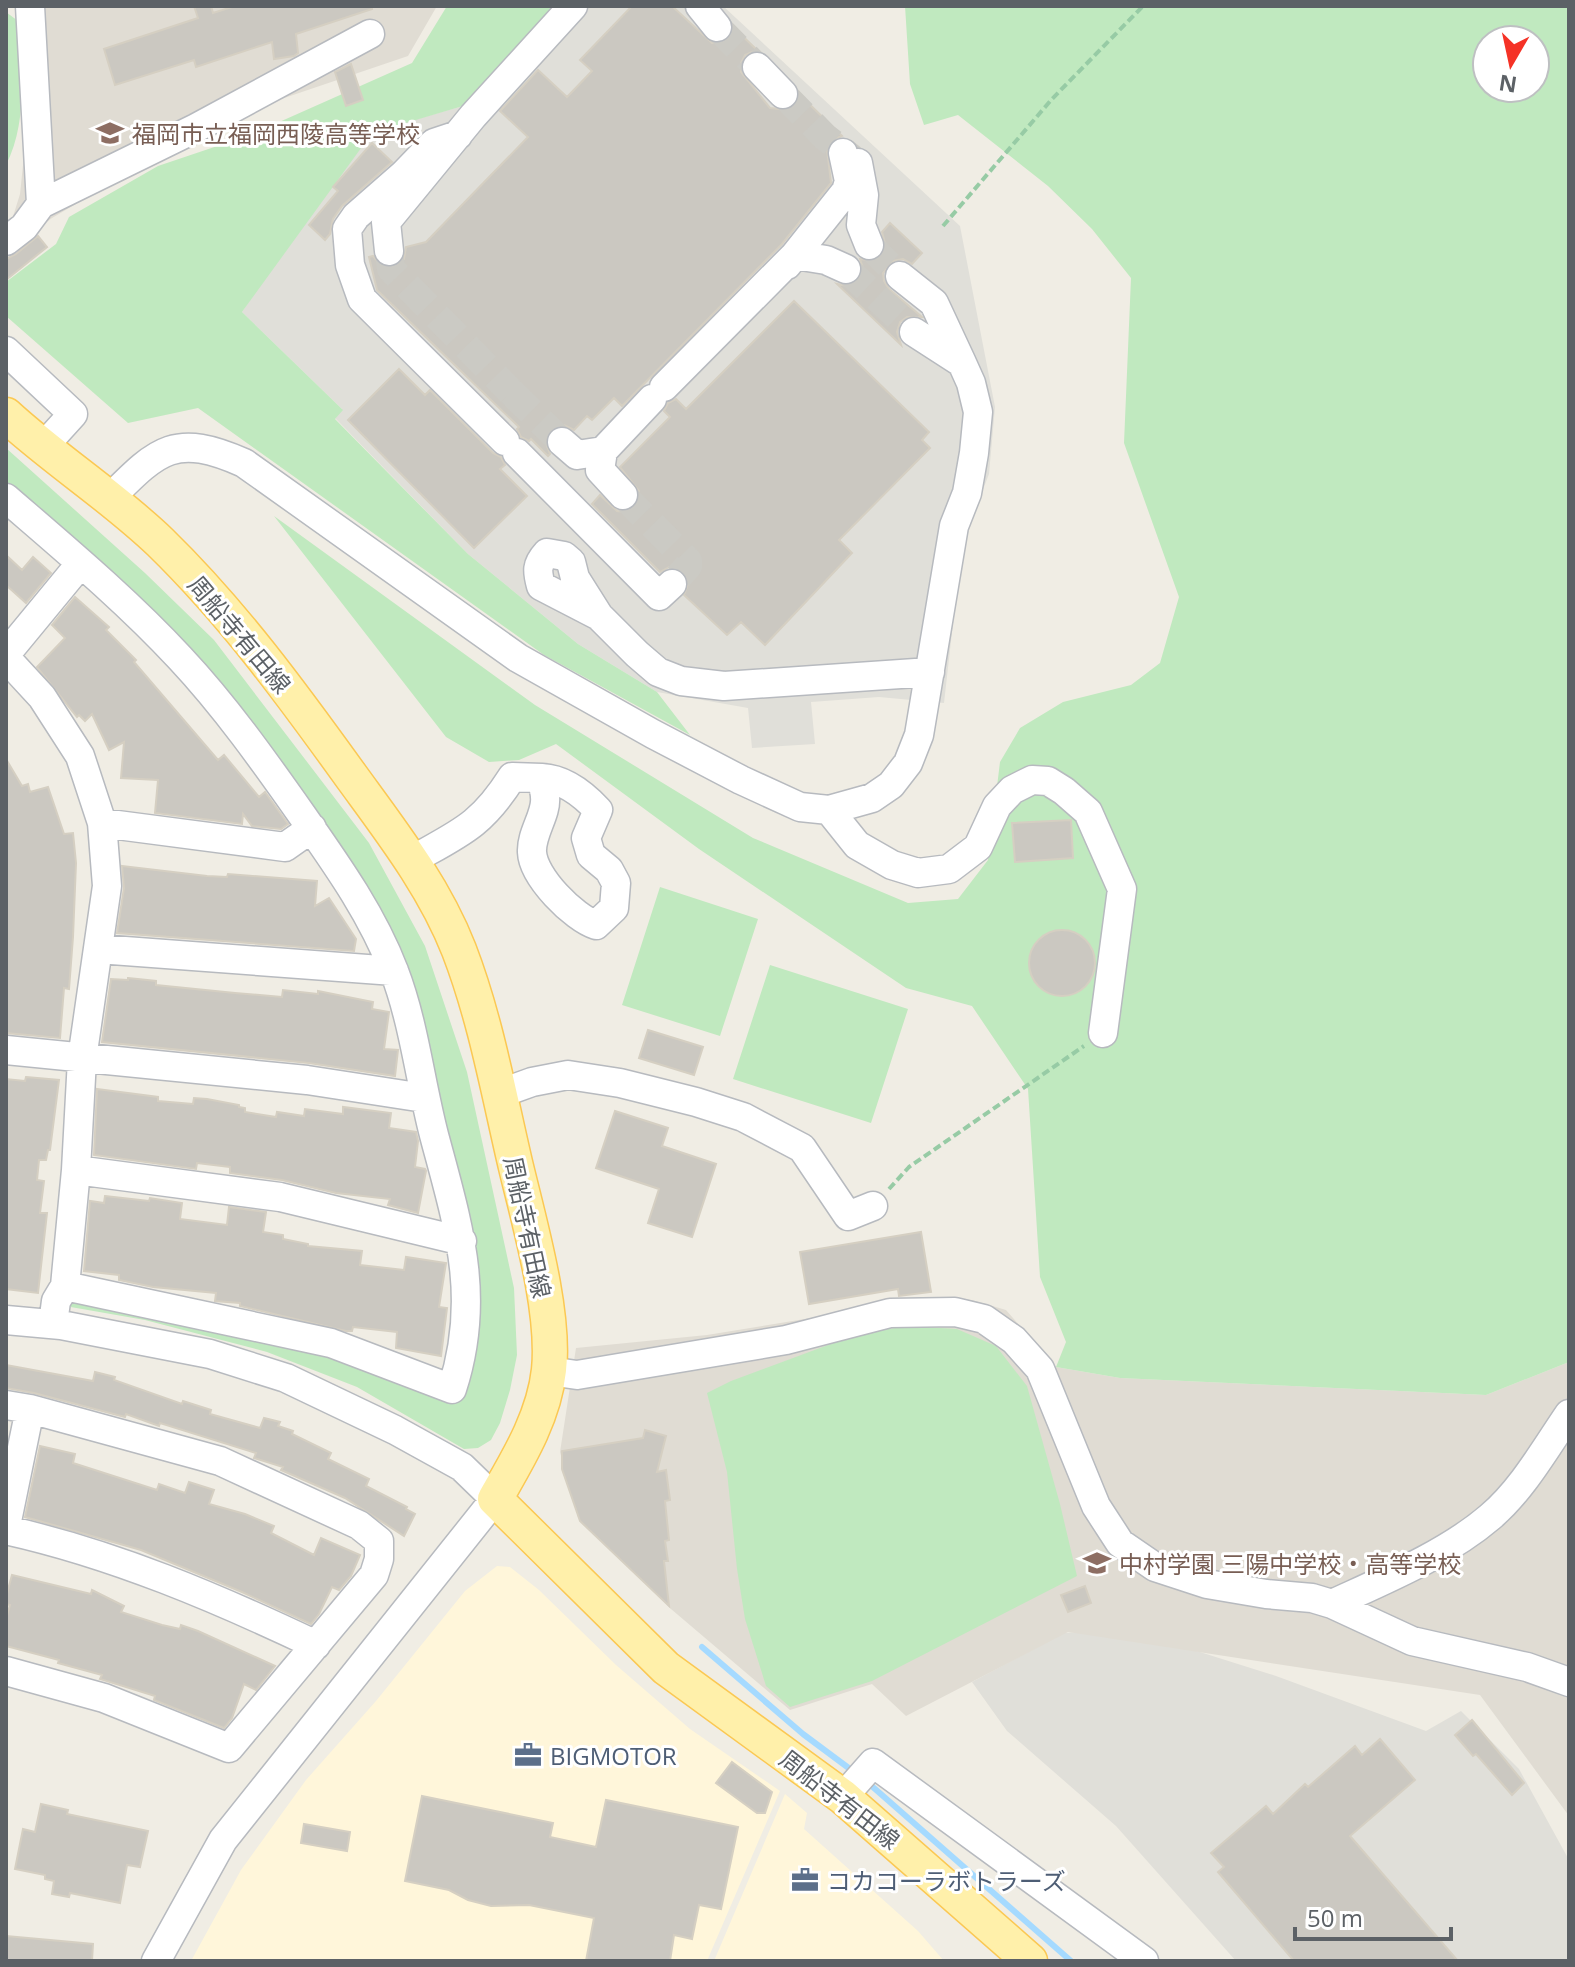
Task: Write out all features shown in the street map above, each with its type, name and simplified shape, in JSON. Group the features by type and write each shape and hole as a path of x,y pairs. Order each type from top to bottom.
{"main road":[{"name":"周船寺有田線","path":"6,415 160,541 254,646 412,860 458,947 478,1006 534,1244 547,1319 549,1371 541,1405 526,1446 495,1499 666,1668 843,1797 1030,1961"}],"street":[{"path":"30,6 41,204"},
{"path":"389,251 386,222 458,135 573,6"},
{"path":"6,241 24,227 41,204 196,128 370,34"},
{"path":"757,67 783,94"},
{"path":"458,135 434,143 356,216 347,229 347,247 355,286 362,299 502,431 659,596 672,584"},
{"path":"623,495 600,470 603,451 787,266 846,191 851,158 864,195 861,225 869,245"},
{"path":"787,266 795,255 826,260 846,269"},
{"path":"109,499 148,461 169,449 200,449 234,459 518,658 741,780 800,807 829,810 872,798 891,785 908,763 919,735 954,526 967,493 978,412 971,383 934,303 900,276"},
{"path":"914,332 962,363"},
{"path":"6,351 73,414 43,447"},
{"path":"562,442 577,455 603,451"},
{"path":"6,498 81,563 180,658 256,749 363,903 394,971 462,1241 468,1312 463,1357 452,1389 331,1343 65,1286"},
{"path":"53,1324 56,1301 65,1286 82,1059 107,886 102,823 80,756 42,697 6,656 81,563"},
{"path":"599,616 658,672 681,681 724,686 930,672"},
{"path":"412,860 469,829 494,805 512,777 542,778 552,779 583,794 598,810 586,838 591,855 609,870 616,883 614,908 596,925 583,921 538,871 532,853 546,798 542,778"},
{"path":"829,810 857,845 892,865 918,873 949,869 978,847 997,806 1012,790 1032,780 1048,781 1064,791 1088,812 1122,889 1103,1033"},
{"path":"102,823 285,847 312,828"},
{"path":"98,949 394,971"},
{"path":"6,1050 307,1080 424,1098"},
{"path":"499,1094 532,1082 568,1075 620,1083 696,1102 743,1117 802,1148 848,1216 873,1206"},
{"path":"76,1170 280,1197 462,1241"},
{"path":"549,1371 577,1375 786,1340 890,1313 955,1312 984,1319 1014,1340 1040,1369 1096,1506 1120,1543 1155,1567 1207,1584 1312,1598 1412,1641 1527,1667 1569,1682"},
{"path":"6,1320 53,1324 210,1354 286,1378 395,1430 462,1467 495,1499 223,1840 156,1961"},
{"path":"6,1671 104,1698 229,1748 316,1645 374,1575 379,1559 379,1541 359,1525 220,1461 18,1407 6,1528 138,1568 249,1613 316,1645"},
{"path":"1332,1604 1391,1577 1490,1518 1516,1489 1569,1414"},
{"path":"843,1797 873,1763 1144,1961"}],"path":[{"path":"943,226 1052,99 1143,6"},
{"path":"873,1206 909,1167 1103,1033"}],"shaded area":[{"name":"福岡市立福岡西陵高等学校","path":"15,6 437,6 408,56 219,120 52,218 6,253 20,194 25,146"},
{"path":"556,6 723,6 960,226 995,407 989,474 962,544 944,703 879,697 811,702 815,744 752,748 748,708 657,692 578,644 468,554 335,418 342,409 242,312 331,181 372,132 473,103"},
{"name":"中村学園 三陽中学校・高等学校","path":"939,1297 972,1300 1006,1310 1056,1367 1120,1378 1486,1395 1569,1362 1569,1816 1480,1695 1068,1632 906,1716 872,1684 790,1710 671,1609 578,1517 560,1452 576,1348 707,1335"},
{"name":"BIGMOTOR","path":"497,1566 510,1567 539,1590 616,1665 690,1729 780,1791 707,1961 191,1961 241,1870 306,1780 376,1701 465,1591"},
{"path":"1127,1629 1276,1676 1426,1731 1461,1711 1519,1769 1569,1860 1569,1961 1236,1961 1116,1826 1007,1731 972,1682 1064,1633"},
{"name":"コカコーラボトラーズ","path":"785,1794 807,1813 804,1829 918,1931 944,1961 714,1961"}],"green space":[{"path":"447,6 556,6 473,103 372,133 242,312 343,410 335,419 468,554 578,644 657,692 690,735 544,655 198,408 128,423 6,316 6,282 56,244 69,217 158,166 250,135 412,63"},
{"path":"905,6 1569,6 1569,1362 1486,1395 1120,1378 1056,1367 1066,1342 1040,1277 1028,1089 972,1006 906,988 699,849 556,744 519,760 489,762 446,737 274,516 535,705 753,838 908,903 958,899 988,860 1000,762 1020,728 1063,702 1131,685 1160,663 1179,597 1124,443 1131,278 1092,229 1048,186 958,115 924,125 910,84"},
{"path":"6,12 18,21 22,94 18,131 6,165"},
{"path":"6,448 145,573 214,640 369,843 425,946 467,1072 514,1288 517,1355 510,1390 491,1440 478,1448 464,1449 357,1387 267,1352 145,1320 65,1306 65,1299 334,1355 428,1394 458,1402 464,1392 477,1339 476,1268 430,1072 335,840 6,485"},
{"path":"660,887 758,919 720,1036 622,1005"},
{"path":"770,965 908,1009 871,1123 733,1079"},
{"path":"906,1326 957,1329 996,1346 1027,1386 1077,1576 872,1681 790,1707 766,1686 745,1619 727,1472 707,1393 731,1381 855,1335"}],"building":[{"path":"194,6 211,6 213,13 235,6 372,6 372,9 296,34 298,53 294,56 274,59 272,42 196,67 194,60 115,85 104,49 198,18"},
{"path":"632,6 672,6 712,43 727,41 734,28 757,50 745,55 741,72 770,108 788,110 795,106 800,95 842,136 832,140 827,149 831,183 782,244 622,406 614,398 592,420 587,416 574,430 564,425 550,430 545,440 548,456 531,439 521,437 519,427 377,290 369,257 373,256 381,266 392,268 404,259 406,247 426,242 528,137 500,111 538,70 567,97 592,71 580,60"},
{"path":"351,64 363,100 346,106 335,72"},
{"path":"372,143 392,162 342,206 325,240 309,225 338,191 333,187"},
{"path":"890,223 922,253 912,264 903,259 893,261 883,273 889,289 922,317 907,317 900,322 897,332 901,345 837,284 847,286 856,282 863,268 860,259 875,261 882,256 886,247 882,232"},
{"path":"38,236 47,247 6,280 6,259"},
{"path":"794,301 929,432 922,440 930,448 839,540 852,553 765,645 741,622 727,635 684,595 689,581 684,572 669,567 660,572 592,504 600,495 617,511 626,512 635,507 639,491 620,467 670,417 664,411 668,403 676,399 686,409"},
{"path":"399,369 425,395 430,390 493,453 501,457 505,465 500,469 527,496 474,548 348,420"},
{"path":"6,555 22,570 33,557 51,573 26,603 6,585"},
{"path":"75,597 109,627 106,630 136,660 134,662 218,760 224,755 259,797 265,792 288,824 281,829 252,826 243,814 242,824 155,813 158,780 121,778 124,742 109,750 92,714 85,721 79,715 77,717 37,667 65,638 52,625"},
{"path":"6,759 22,786 28,784 30,792 48,787 64,834 73,833 76,863 73,937 69,989 64,988 60,1038 6,1033"},
{"path":"1071,820 1073,858 1015,862 1012,823"},
{"path":"122,866 207,876 227,877 228,874 317,881 315,906 329,898 356,939 354,951 117,933 124,888"},
{"path":"1055,930 1069,930 1081,935 1090,944 1095,963 1093,976 1086,987 1069,996 1055,996 1043,991 1034,982 1029,970 1029,956 1034,944 1043,935"},
{"path":"111,979 156,981 156,985 282,997 283,990 318,994 318,991 373,1002 372,1009 389,1012 384,1049 398,1050 395,1076 309,1063 102,1042"},
{"path":"648,1030 703,1047 694,1075 639,1058"},
{"path":"26,1077 59,1080 50,1150 46,1160 39,1160 37,1180 44,1181 40,1213 47,1213 38,1293 6,1289 6,1079 25,1081"},
{"path":"97,1089 158,1097 158,1101 193,1104 194,1098 207,1099 239,1105 245,1108 245,1112 276,1117 277,1112 304,1116 305,1109 343,1114 343,1107 391,1113 389,1128 416,1132 415,1167 426,1171 418,1213 388,1205 390,1199 336,1193 282,1180 230,1173 230,1167 197,1163 196,1169 94,1155"},
{"path":"615,1111 668,1128 662,1146 716,1164 692,1237 648,1223 659,1189 596,1168"},
{"path":"105,1196 182,1203 180,1219 227,1225 229,1207 266,1212 263,1232 283,1235 283,1239 308,1246 362,1251 360,1265 404,1270 406,1257 446,1263 439,1307 447,1308 441,1356 396,1348 397,1332 353,1327 352,1331 346,1331 240,1306 240,1303 215,1301 216,1293 153,1287 119,1280 119,1275 84,1271 90,1201 104,1203"},
{"path":"921,1232 931,1292 899,1296 898,1289 809,1304 800,1252"},
{"path":"6,1365 93,1381 95,1372 182,1404 183,1401 211,1410 210,1414 260,1428 264,1418 280,1422 278,1426 331,1453 328,1459 369,1479 366,1486 415,1514 404,1536 345,1498 281,1470 283,1467 254,1458 256,1453 126,1414 125,1417 6,1388"},
{"path":"645,1430 666,1436 657,1472 666,1470 670,1500 665,1501 669,1540 665,1541 668,1561 664,1561 669,1606 580,1521 562,1469 562,1451 643,1438"},
{"path":"40,1446 75,1454 73,1463 157,1490 159,1484 185,1493 189,1482 214,1490 209,1504 274,1526 271,1533 314,1555 321,1538 360,1555 351,1576 339,1590 332,1587 311,1624 141,1550 25,1517"},
{"path":"12,1575 91,1594 92,1590 124,1606 121,1612 180,1629 181,1625 275,1666 256,1690 244,1684 232,1718 224,1728 154,1700 155,1696 100,1679 102,1675 6,1646 6,1619 10,1605 6,1604 6,1597"},
{"path":"1085,1586 1091,1603 1068,1612 1061,1595"},
{"path":"1472,1720 1524,1783 1512,1795 1455,1735"},
{"path":"1380,1739 1415,1780 1350,1836 1458,1961 1294,1961 1218,1872 1224,1867 1211,1853 1266,1806 1273,1814 1305,1784 1308,1787 1355,1746 1362,1755"},
{"path":"732,1762 772,1792 765,1813 757,1813 716,1783"},
{"path":"422,1796 553,1823 550,1837 596,1847 606,1800 738,1827 721,1909 699,1905 692,1939 674,1935 670,1961 586,1961 594,1918 529,1905 491,1906 468,1900 449,1890 405,1881"},
{"path":"41,1804 68,1810 67,1814 148,1831 140,1867 127,1865 120,1903 70,1893 69,1897 52,1894 54,1881 45,1879 45,1875 15,1869 23,1829 35,1832"},
{"path":"304,1824 350,1832 347,1851 301,1843"},
{"path":"6,1936 93,1944 92,1961 6,1961"}],"waterway":[{"path":"702,1647 803,1734 854,1772"},
{"path":"866,1781 1071,1961"}],"tunnel":[{"path":"717,27 757,67"},
{"path":"783,94 825,137 858,163"},
{"path":"869,245 900,276"},
{"path":"389,251 391,269 511,392 499,408"},
{"path":"846,269 914,332"},
{"path":"511,392 562,442"},
{"path":"623,495 688,561 688,566 672,584"}],"place":[{"name":"福岡市立福岡西陵高等学校","path":"110,133"},
{"name":"中村学園 三陽中学校・高等学校","path":"1097,1563"},
{"name":"BIGMOTOR","path":"528,1755"},
{"name":"コカコーラボトラーズ","path":"805,1880"}]}
